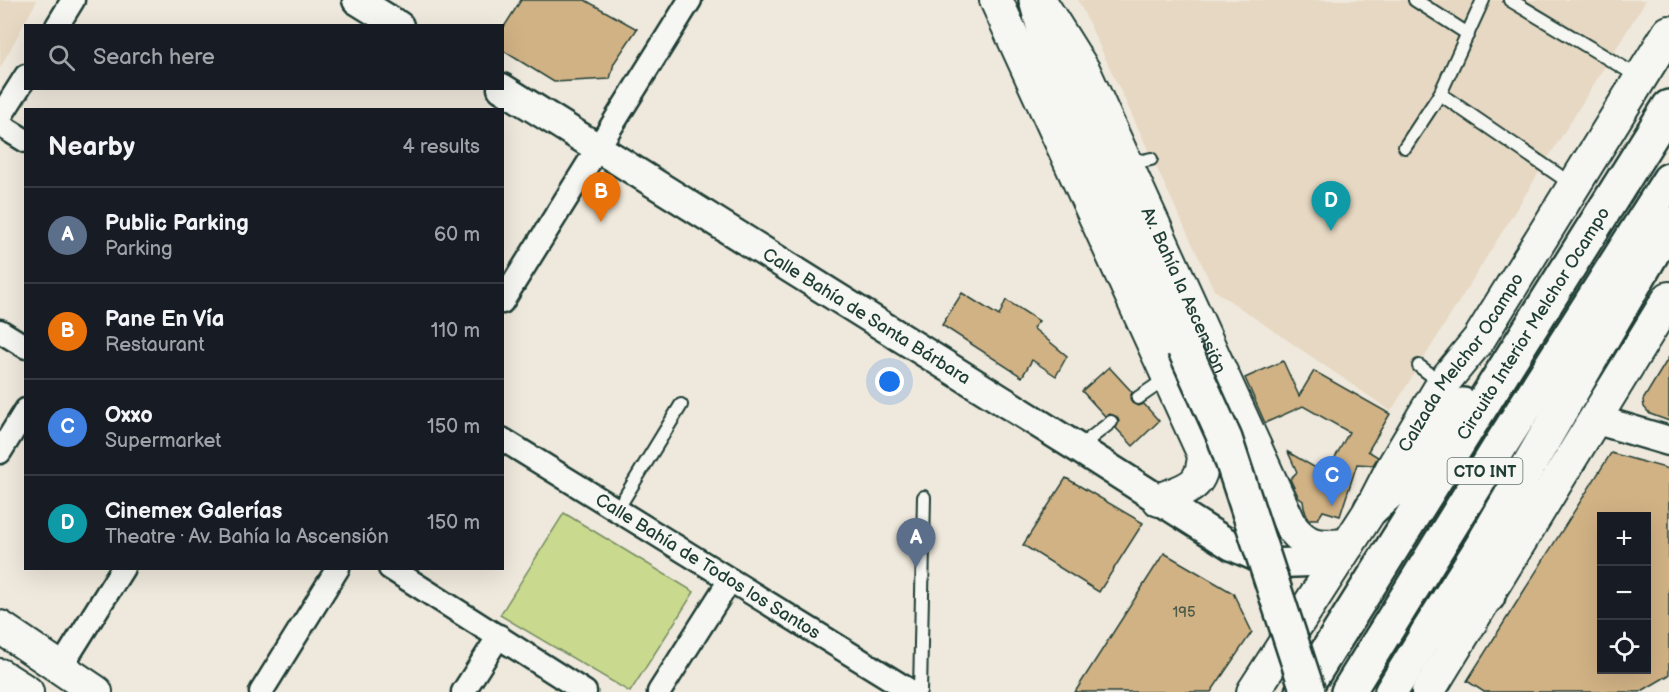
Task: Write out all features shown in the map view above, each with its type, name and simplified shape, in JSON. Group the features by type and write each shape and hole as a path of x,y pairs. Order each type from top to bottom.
{"main road":[{"path":"996,0 1204,456 1203,473 1196,483 1159,500"},
{"path":"1038,0 1057,76 1225,439 1308,692"},
{"name":"Av. Bahía la Ascensión","path":"1038,0 1084,71 1292,528 1300,538 1313,546 1343,553"},
{"name":"Calzada Melchor Ocampo","path":"1253,692 1371,509 1391,470 1431,375 1479,339 1669,32"},
{"name":"Circuito Interior Melchor Ocampo","path":"1302,692 1669,107"},
{"name":"Circuito Interior Melchor Ocampo","path":"1348,692 1669,180"},
{"path":"1391,692 1479,551 1669,224"},
{"path":"1428,692 1669,298"},
{"path":"1371,509 1405,478 1449,418 1505,368"},
{"path":"1479,551 1483,604"},
{"path":"1426,635 1483,604"},
{"path":"0,627 96,692"},
{"path":"0,675 27,692"}],"street":[{"path":"58,24 73,0"},
{"path":"357,0 396,24"},
{"path":"504,299 690,0"},
{"path":"0,117 24,79"},
{"name":"Calle Bahía de Santa Bárbara","path":"504,89 1232,546"},
{"path":"0,125 24,140"},
{"path":"0,331 24,346"},
{"path":"0,452 24,413"},
{"path":"1594,420 1669,441"},
{"name":"Calle Bahía de Todos los Santos","path":"504,440 912,692"},
{"path":"1232,546 1275,563 1343,553"},
{"path":"1232,546 1255,578 1278,652"},
{"path":"61,667 122,570"},
{"path":"261,692 337,570"},
{"path":"393,570 585,692"},
{"path":"659,692 730,580"},
{"path":"464,692 499,636"}],"lane":[{"path":"1414,0 1468,34"},
{"path":"1405,147 1440,94 1483,0"},
{"path":"1510,0 1641,78"},
{"path":"1440,94 1574,186"},
{"path":"1120,151 1132,159 1142,161 1151,159"},
{"path":"1138,398 1169,376"},
{"path":"617,510 681,405"},
{"path":"1078,448 1111,422"},
{"path":"920,692 924,497"}],"shaded area":[{"path":"0,0 37,0 0,68"},
{"path":"1078,0 1646,0 1391,411 1214,290"}],"green space":[{"path":"564,513 694,592 630,692 500,615"}],"building":[{"path":"521,0 585,0 637,29 614,63 610,79 554,82 504,51 504,27"},
{"path":"962,293 999,316 1006,300 1039,321 1033,328 1067,356 1056,376 1032,360 1022,377 942,325"},
{"path":"1669,357 1669,421 1650,414 1644,407 1643,400"},
{"path":"1283,361 1299,396 1314,371 1390,414 1368,451 1378,457 1373,465 1357,464 1340,516 1323,511 1318,519 1308,519 1303,501 1299,498 1290,479 1297,472 1288,452 1326,474 1349,432 1303,406 1265,423 1245,378"},
{"path":"1109,367 1132,392 1130,398 1132,403 1138,406 1144,404 1159,421 1133,446 1116,428 1119,421 1117,417 1110,414 1105,416 1082,391"},
{"path":"1611,453 1669,469 1669,675 1640,692 1484,692 1467,681"},
{"path":"1066,478 1143,523 1099,592 1023,545"},
{"path":"1164,553 1233,593 1252,632 1211,692 1075,692"}],"place":[{"name":"Pane En Vía","path":"601,222"},
{"name":"Cinemex Galerías","path":"1331,231"},
{"name":"Oxxo","path":"1332,506"},
{"name":"Public Parking","path":"916,568"}]}
